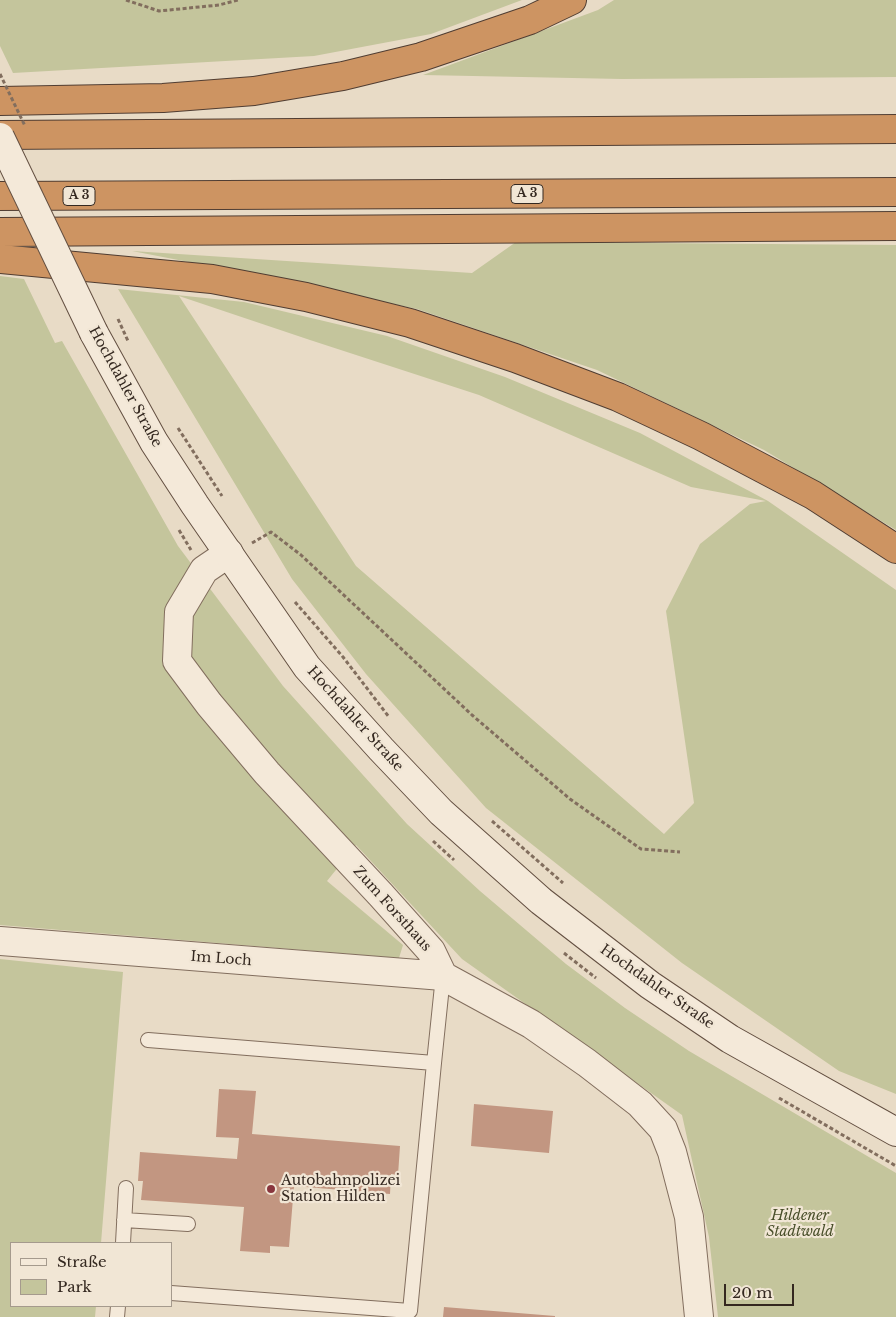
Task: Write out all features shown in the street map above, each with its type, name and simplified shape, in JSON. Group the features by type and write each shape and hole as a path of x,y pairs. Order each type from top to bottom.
{"highway":[{"path":"0,101 172,98 254,92 343,76 430,54 530,20 572,0"},
{"path":"0,136 896,129"},
{"name":"A 3","path":"0,196 896,192"},
{"path":"0,232 896,226"},
{"path":"0,259 212,279 306,297 410,323 515,358 618,397 701,436 813,495 896,549"}],"street":[{"name":"Hochdahler Straße","path":"0,136 94,334 154,442 307,667 441,812 541,901 650,985 730,1038 896,1132"},
{"name":"Zum Forsthaus","path":"228,553 204,570 179,612 177,661 209,704 267,773 431,951 443,976"},
{"name":"Im Loch","path":"0,942 443,976"},
{"path":"443,976 531,1024 587,1063 640,1104 662,1129 672,1152 689,1217 699,1317"}],"lane":[{"path":"172,1292 409,1314 443,976"},
{"path":"148,1040 434,1063"},
{"path":"122,1242 126,1188"},
{"path":"124,1220 188,1224"}],"path":[{"path":"126,0 159,11 219,5 238,0"},
{"path":"128,341 133,349"},
{"path":"177,426 218,489"},
{"path":"228,553 271,532 282,539 472,715 570,799 641,849 680,852"},
{"path":"294,600 343,657 392,721"},
{"path":"489,818 568,888"}],"green space":[{"path":"0,0 522,0 431,34 314,56 13,73 0,46"},
{"path":"614,0 896,0 896,77 622,79 423,75 598,10"},
{"path":"516,242 896,245 896,530 764,450 597,370 417,309 132,251 472,273"},
{"name":"Hildener Stadtwald","path":"0,276 24,279 55,343 62,341 178,546 283,686 407,824 480,891 566,964 625,1008 689,1051 896,1173 896,1317 718,1317 709,1237 682,1115 462,959 356,845 327,881 403,945 399,958 0,925"},
{"path":"118,289 244,302 387,336 505,377 640,433 768,501 896,590 896,1094 839,1071 682,963 486,808 366,674 292,579","holes":["179,296 479,395 691,487 766,501 750,504 700,544 666,611 694,803 664,834 356,566"]},
{"path":"0,959 123,972 101,1242 10,1242 10,1307 96,1307 95,1317 0,1317"}],"building":[{"path":"219,1089 256,1091 252,1134 400,1146 398,1175 391,1174 390,1194 294,1186 289,1247 270,1246 270,1253 240,1251 244,1207 141,1200 143,1181 138,1181 140,1152 237,1159 239,1138 216,1137"},
{"path":"474,1104 553,1111 549,1153 471,1146"},
{"path":"444,1307 555,1316 555,1317 443,1317"}],"place":[{"name":"Autobahnpolizei Station Hilden","path":"271,1189"}]}
